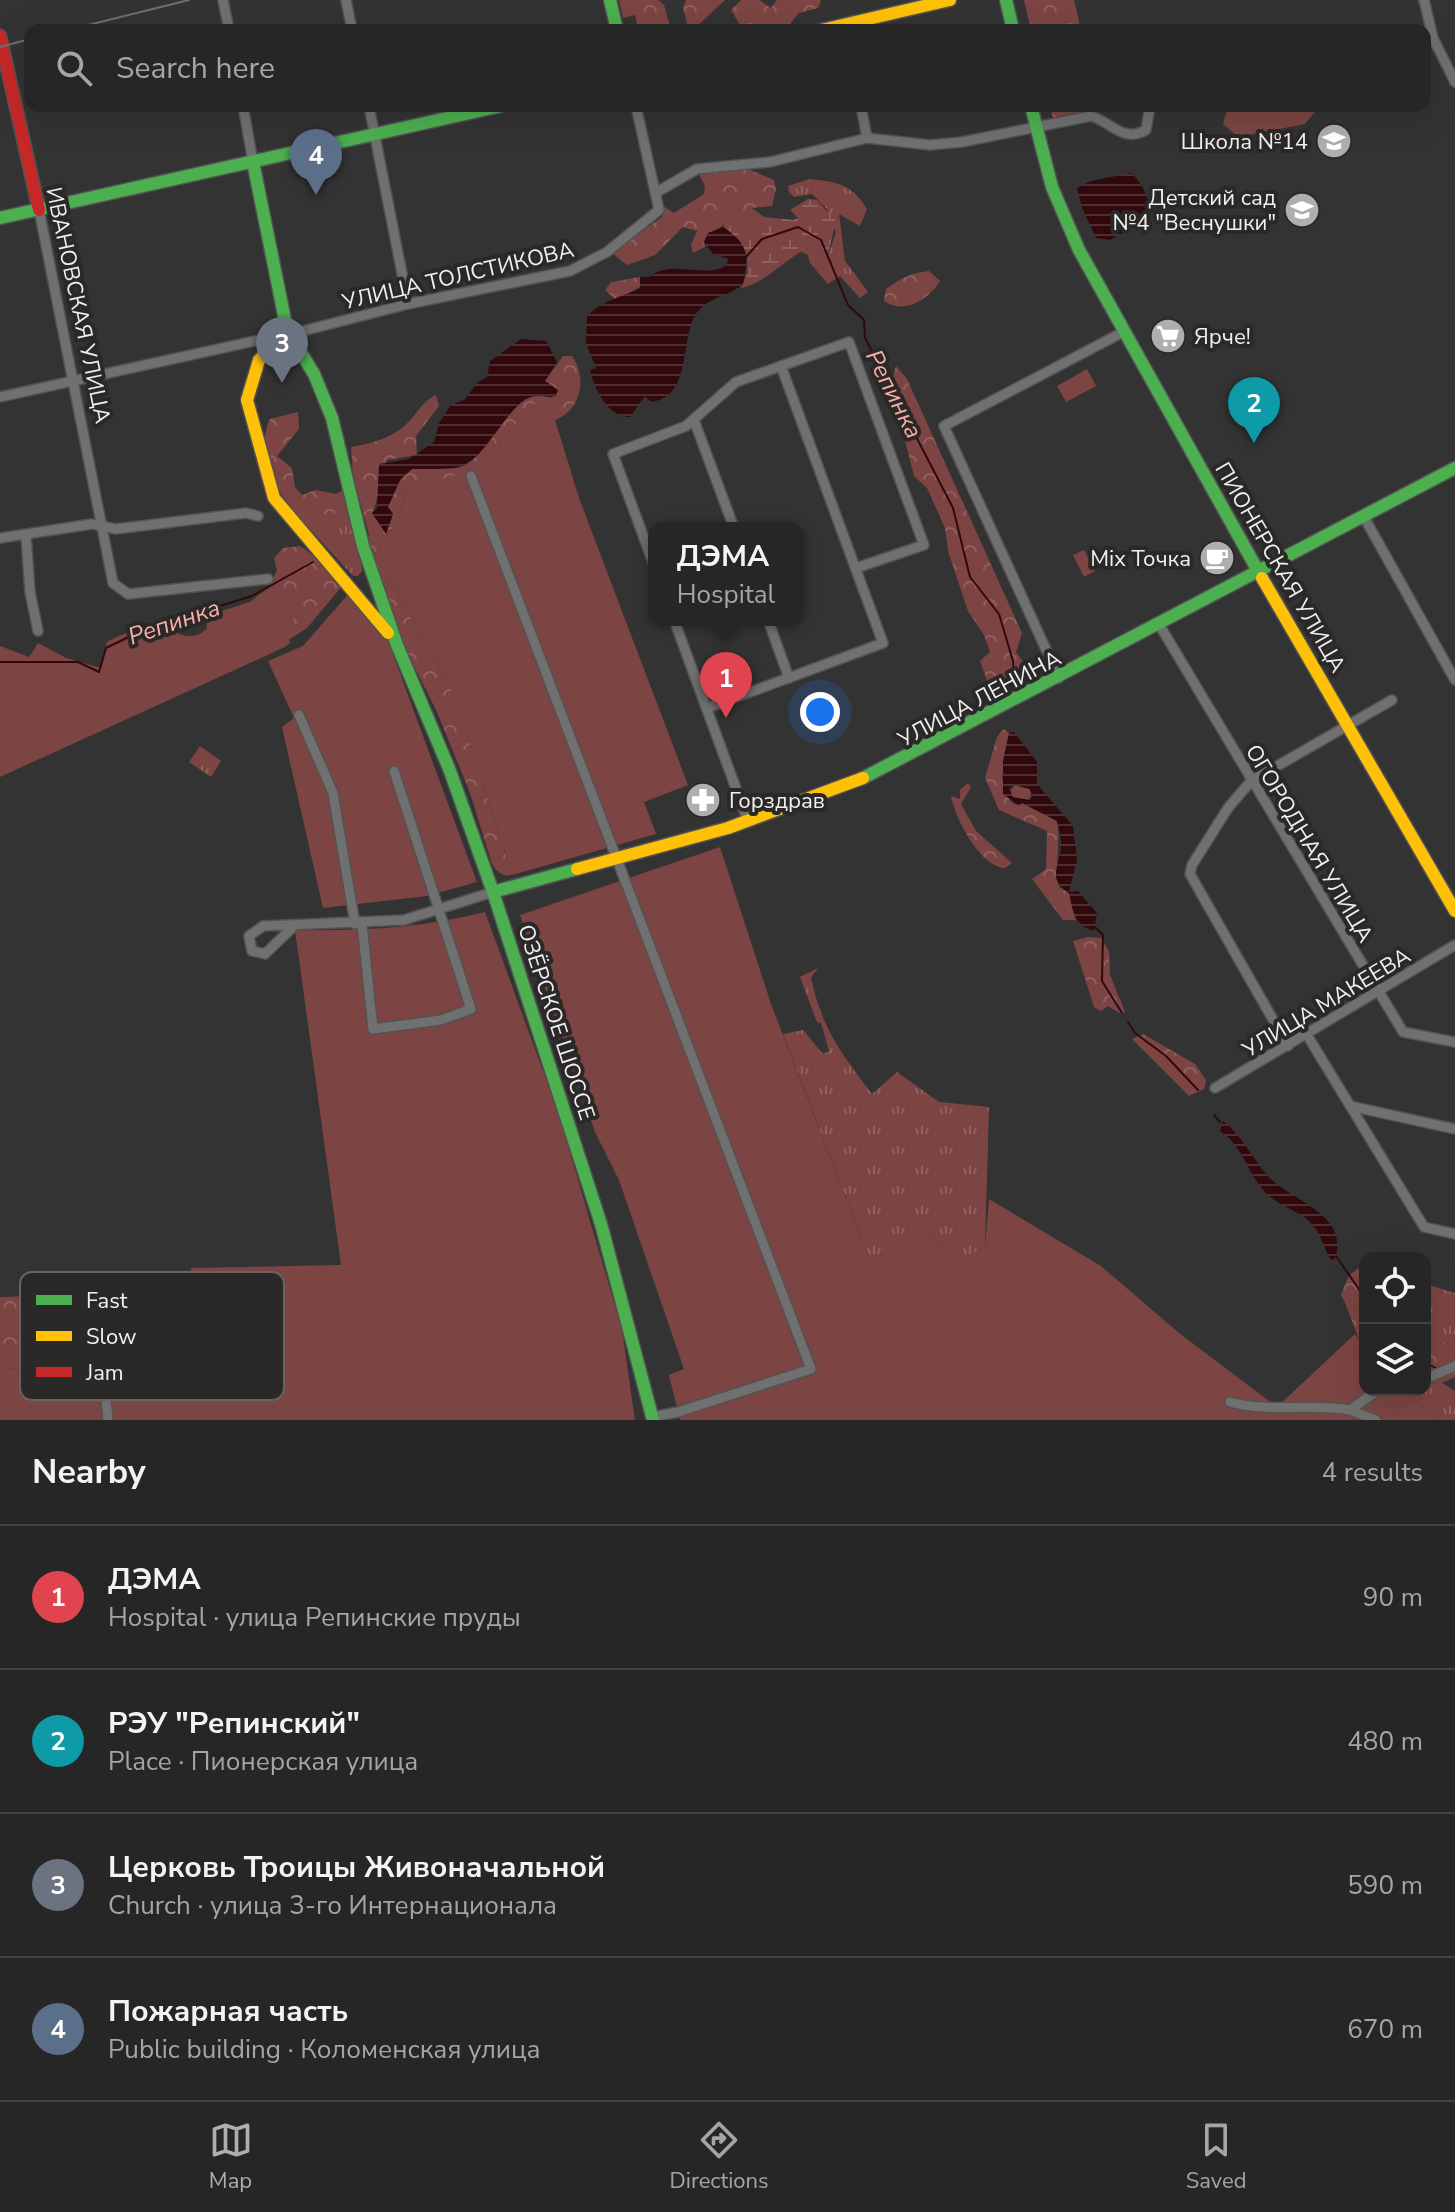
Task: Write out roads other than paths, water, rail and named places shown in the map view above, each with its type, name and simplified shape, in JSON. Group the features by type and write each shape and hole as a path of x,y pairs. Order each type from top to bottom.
{"main road":[{"path":"610,0 616,24"},
{"path":"856,24 950,0"},
{"path":"1006,0 1012,24"},
{"name":"ИВАНОВСКАЯ УЛИЦА","path":"1,41 39,210"},
{"path":"0,218 474,112"},
{"name":"ПИОНЕРСКАЯ УЛИЦА","path":"1032,112 1062,214 1259,573 1455,911"},
{"path":"253,162 285,333 314,374 332,418 363,546 397,645"},
{"path":"285,333 254,369 247,400 274,498 377,617 397,645"},
{"name":"УЛИЦА ЛЕНИНА","path":"493,892 618,861 748,821 876,773 1455,468"},
{"name":"ОЗЁРСКОЕ ШОССЕ","path":"397,645 450,771 493,892 601,1224 653,1418"}],"street":[{"path":"223,0 228,24"},
{"path":"346,0 351,24"},
{"path":"1424,0 1427,24"},
{"path":"1431,42 1455,82"},
{"path":"244,112 253,162"},
{"path":"370,112 408,304"},
{"path":"637,112 657,192 697,169 770,162 867,138 930,145 962,142 1091,116 1121,133 1141,133 1146,130 1149,112"},
{"path":"862,112 867,138"},
{"name":"УЛИЦА ТОЛСТИКОВА","path":"0,397 408,304 553,275 586,264 655,216 659,210 657,192"},
{"name":"ИВАНОВСКАЯ УЛИЦА","path":"39,210 113,583 128,594 268,579"},
{"path":"1059,678 944,426 1125,331"},
{"path":"648,549 613,454 694,420 736,382 849,342 924,545 856,568"},
{"path":"707,708 883,643 781,366"},
{"path":"694,420 732,522"},
{"path":"471,476 811,1369 653,1418"},
{"path":"0,538 103,525 116,529 246,513 258,516"},
{"path":"1364,517 1455,680"},
{"path":"26,536 30,592 38,631"},
{"path":"676,626 748,821"},
{"path":"770,626 789,678"},
{"name":"ОГОРОДНАЯ УЛИЦА","path":"1160,626 1403,1032 1455,1042"},
{"path":"1288,1046 1190,874 1192,865 1228,808 1251,781 1392,700"},
{"path":"299,715 333,793 358,924 373,1029 441,1020 471,1009 394,771"},
{"path":"295,925 274,949 265,954 252,951 249,936 255,929 295,925 404,920 493,892"},
{"name":"УЛИЦА МАКЕЕВА","path":"1215,1088 1455,945"},
{"path":"1307,1035 1424,1227 1455,1234"},
{"path":"1350,1106 1455,1129"},
{"path":"1431,1376 1455,1366"},
{"path":"1350,1410 1370,1396"},
{"path":"106,1400 108,1420"},
{"path":"1230,1402 1278,1410 1325,1407 1350,1410 1376,1420"}],"waterway":[{"name":"Репинка","path":"745,258 762,239 798,227 821,240 848,305 864,320 865,338 953,508 970,577 999,614 1013,661 1014,678"},
{"name":"Репинка","path":"0,662 78,662 99,672 106,648 143,630 252,596 313,562"},
{"name":"Репинка","path":"1095,927 1103,935 1102,981 1122,1013"},
{"name":"Репинка","path":"1128,1022 1135,1033 1166,1056 1198,1090"},
{"name":"Репинка","path":"1214,1115 1220,1122"},
{"name":"Репинка","path":"1336,1256 1359,1289"},
{"name":"Репинка","path":"1431,1366 1437,1369"}],"tram line":[{"path":"92,24 189,0"},
{"path":"0,47 24,41"}],"place":[{"name":"Школа №14","path":"1334,141"},
{"name":"Пожарная часть","path":"316,195"},
{"name":"Детский сад №4 \"Веснушки\"","path":"1302,210"},
{"name":"Ярче!","path":"1168,336"},
{"name":"Церковь Троицы Живоначальной","path":"282,383"},
{"name":"РЭУ \"Репинский\"","path":"1254,443"},
{"name":"Mix Точка","path":"1217,558"},
{"name":"ДЭМА","path":"726,718"},
{"name":"Горздрав","path":"703,800"}]}
